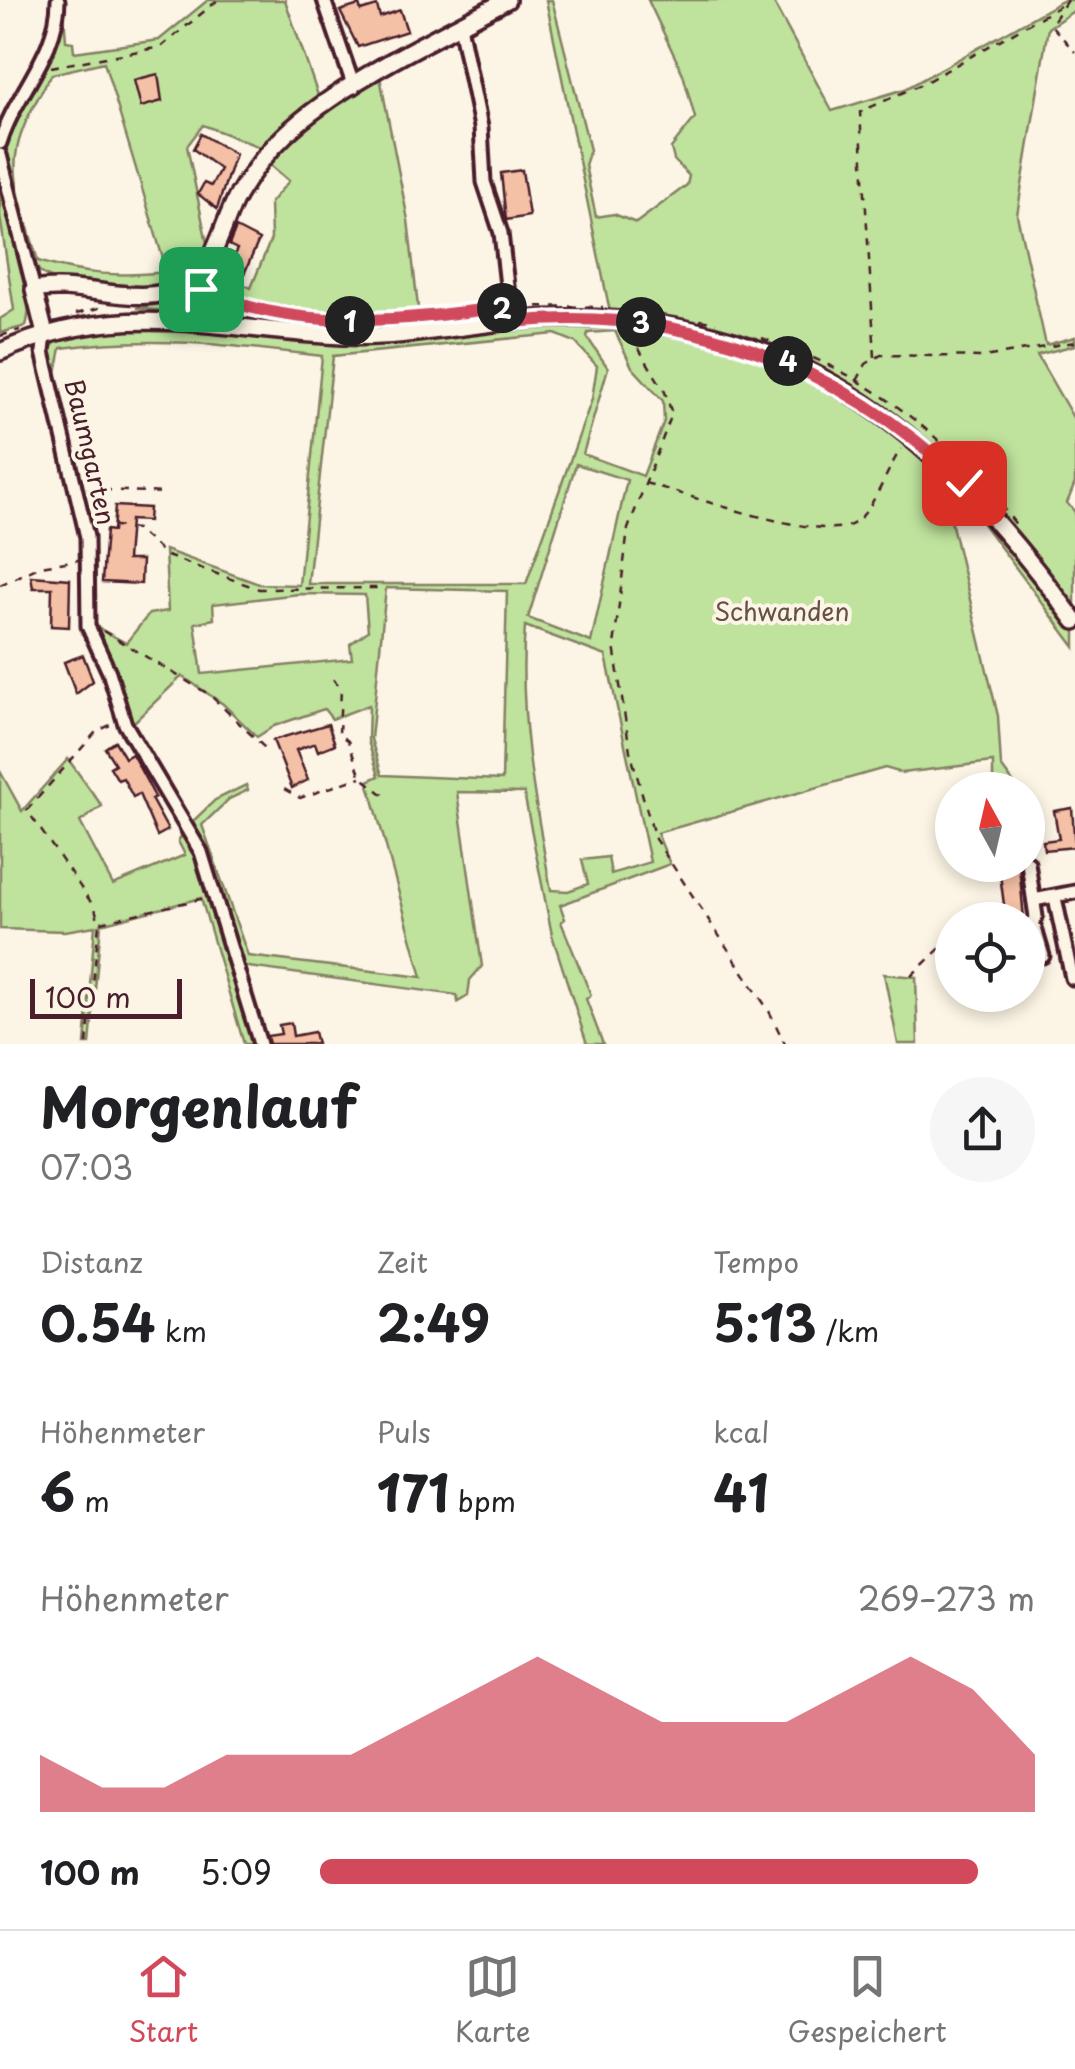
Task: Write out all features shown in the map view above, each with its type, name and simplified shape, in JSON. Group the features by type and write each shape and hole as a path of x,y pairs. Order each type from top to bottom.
{"main road":[{"path":"45,334 34,290 134,296 168,292 192,282 206,265 236,199 263,159 294,126 354,86 508,0"},
{"path":"0,352 45,334 144,318 203,320 344,336 413,334 510,314 625,320 702,332 762,351 820,376 882,413 977,497 1075,621"}],"street":[{"path":"0,143 56,27 58,0"},
{"path":"324,0 354,86"},
{"path":"460,25 481,126 484,182 501,233 510,314"},
{"path":"0,154 34,290"},
{"name":"Baumgarten","path":"45,334 43,352 85,525 90,560 84,609 88,626 109,672 122,719 201,852 260,1044"},
{"path":"1031,882 1034,900 1075,892"},
{"path":"1055,898 1072,978"}],"path":[{"path":"36,72 100,55 161,46 218,0"},
{"path":"1067,1 1054,16 1051,29 1075,52"},
{"path":"875,357 862,108 924,83 1067,1"},
{"path":"192,282 206,292 238,302 352,321 602,306"},
{"path":"694,319 730,328"},
{"path":"625,320 671,404 628,529 614,646 640,792 662,853 769,1011 785,1044"},
{"path":"748,333 781,345"},
{"path":"857,382 866,364 875,357 984,358 1075,342"},
{"path":"811,358 857,382 939,442 977,477 1023,534"},
{"path":"644,482 746,510 794,528 845,530 860,520 904,444"},
{"path":"75,488 165,493"},
{"path":"85,525 128,526 168,556 259,589 379,588"},
{"path":"0,585 41,566 90,560"},
{"path":"88,626 210,695 268,751"},
{"path":"333,680 341,689 339,734 348,741 362,777 386,797"},
{"path":"87,1044 99,923 92,902 26,810 96,732 122,719"},
{"path":"284,789 300,798 362,777"},
{"path":"99,923 203,899 214,890"},
{"path":"911,976 935,953"}],"green space":[{"path":"208,0 285,0 320,101 265,149 203,125 187,146 208,248 181,278 160,288 134,290 51,278 35,265 14,206 7,142 15,114 55,43 64,12 66,41 73,42 74,52 159,40","holes":["104,62 167,272 102,274 38,261 21,205 15,165 24,126 52,74"]},
{"path":"546,0 552,0 590,150 585,165 596,217 614,214 636,223 687,185 689,176 674,160 671,148 695,118 683,74 648,0 772,0 832,111 905,89 1064,0 1075,0 1075,10 1048,28 1017,215 1046,345 1075,337 1075,345 1037,355 1075,421 1075,483 1067,503 1075,512 1075,611 980,495 931,446 878,404 821,369 758,342 688,323 610,312"},
{"path":"380,77 408,220 419,316 324,317 208,291 200,283 210,267 251,288 271,239 270,203 289,181 267,162 329,107"},
{"path":"0,181 22,253 29,309 26,326 0,333 0,319 14,310 0,216"},
{"path":"202,291 277,312 352,320 506,310 506,315 402,328 345,330 136,308 173,302"},
{"name":"Schwanden","path":"557,323 597,325 673,335 746,355 817,385 904,437 973,504 1015,553 1075,630 1075,647 972,509 951,521 998,716 1001,766 1005,772 993,772 993,762 902,773 885,768 657,833 670,864 560,905 565,919 561,922 591,995 586,999 603,1044 587,1044 552,935 524,793 457,792 482,966 470,980 468,996 458,1002 457,995 241,966 190,824 215,800 246,785 248,790 229,799 202,825 248,956 422,977 368,781 379,776 368,741 369,705 332,719 324,709 274,726 257,737 223,704 182,676 130,726 92,629 95,626 126,643 149,614 168,611 165,550 259,584 299,585 322,356 160,342 61,348 56,373 64,429 47,353 57,340 149,325 333,341","holes":["615,331 632,367 663,401 664,421 643,476 583,454 608,368 588,333","555,334 575,342 597,366 592,399 526,584 308,584 333,356","576,464 627,480 591,642 528,618","386,588 507,591 502,780 382,775 371,739","299,594 365,595 368,631 350,644 352,659 202,674 195,623 214,619 213,604","525,626 606,656 650,862 611,874 608,857 582,860 588,884 568,891 551,890 534,792 523,659"]},
{"path":"68,759 102,806 80,822 113,885 185,855 178,841 183,833 191,840 256,1044 244,1044 201,898 101,924 90,1044 85,1044 95,926 65,931 0,929 0,771 22,811"},
{"path":"884,974 916,977 918,1044 898,1044"}],"building":[{"path":"359,5 361,11 377,6 380,17 400,10 407,31 358,47 340,11"},
{"path":"158,74 162,101 141,107 134,80"},
{"path":"201,134 235,154 217,209 198,194 204,183 211,186 220,169 193,149"},
{"path":"522,170 529,216 506,220 501,173"},
{"path":"236,228 259,240 244,274 229,267 237,249 229,245"},
{"path":"115,506 149,508 148,521 130,520 127,560 142,560 141,584 102,582 106,530 113,531"},
{"path":"31,576 70,579 69,627 51,626 52,588 33,588"},
{"path":"83,655 93,681 76,694 64,662"},
{"path":"328,724 335,744 318,751 315,743 296,750 308,780 292,788 273,740"},
{"path":"115,741 125,758 132,754 155,797 151,799 168,830 157,836 139,794 133,797 123,778 118,780 110,767 115,764 105,748"},
{"path":"1072,808 1075,847 1045,850 1045,841 1059,839 1054,811"},
{"path":"1001,882 1021,882 1022,902 1004,902"},
{"path":"291,1023 293,1036 314,1032 317,1044 269,1044 267,1036 281,1034 279,1025"}],"route":[{"path":"201,289 288,313 332,320 412,320 510,306 512,322 546,318 625,320 702,332 792,363 859,398 910,434 964,483"}]}
